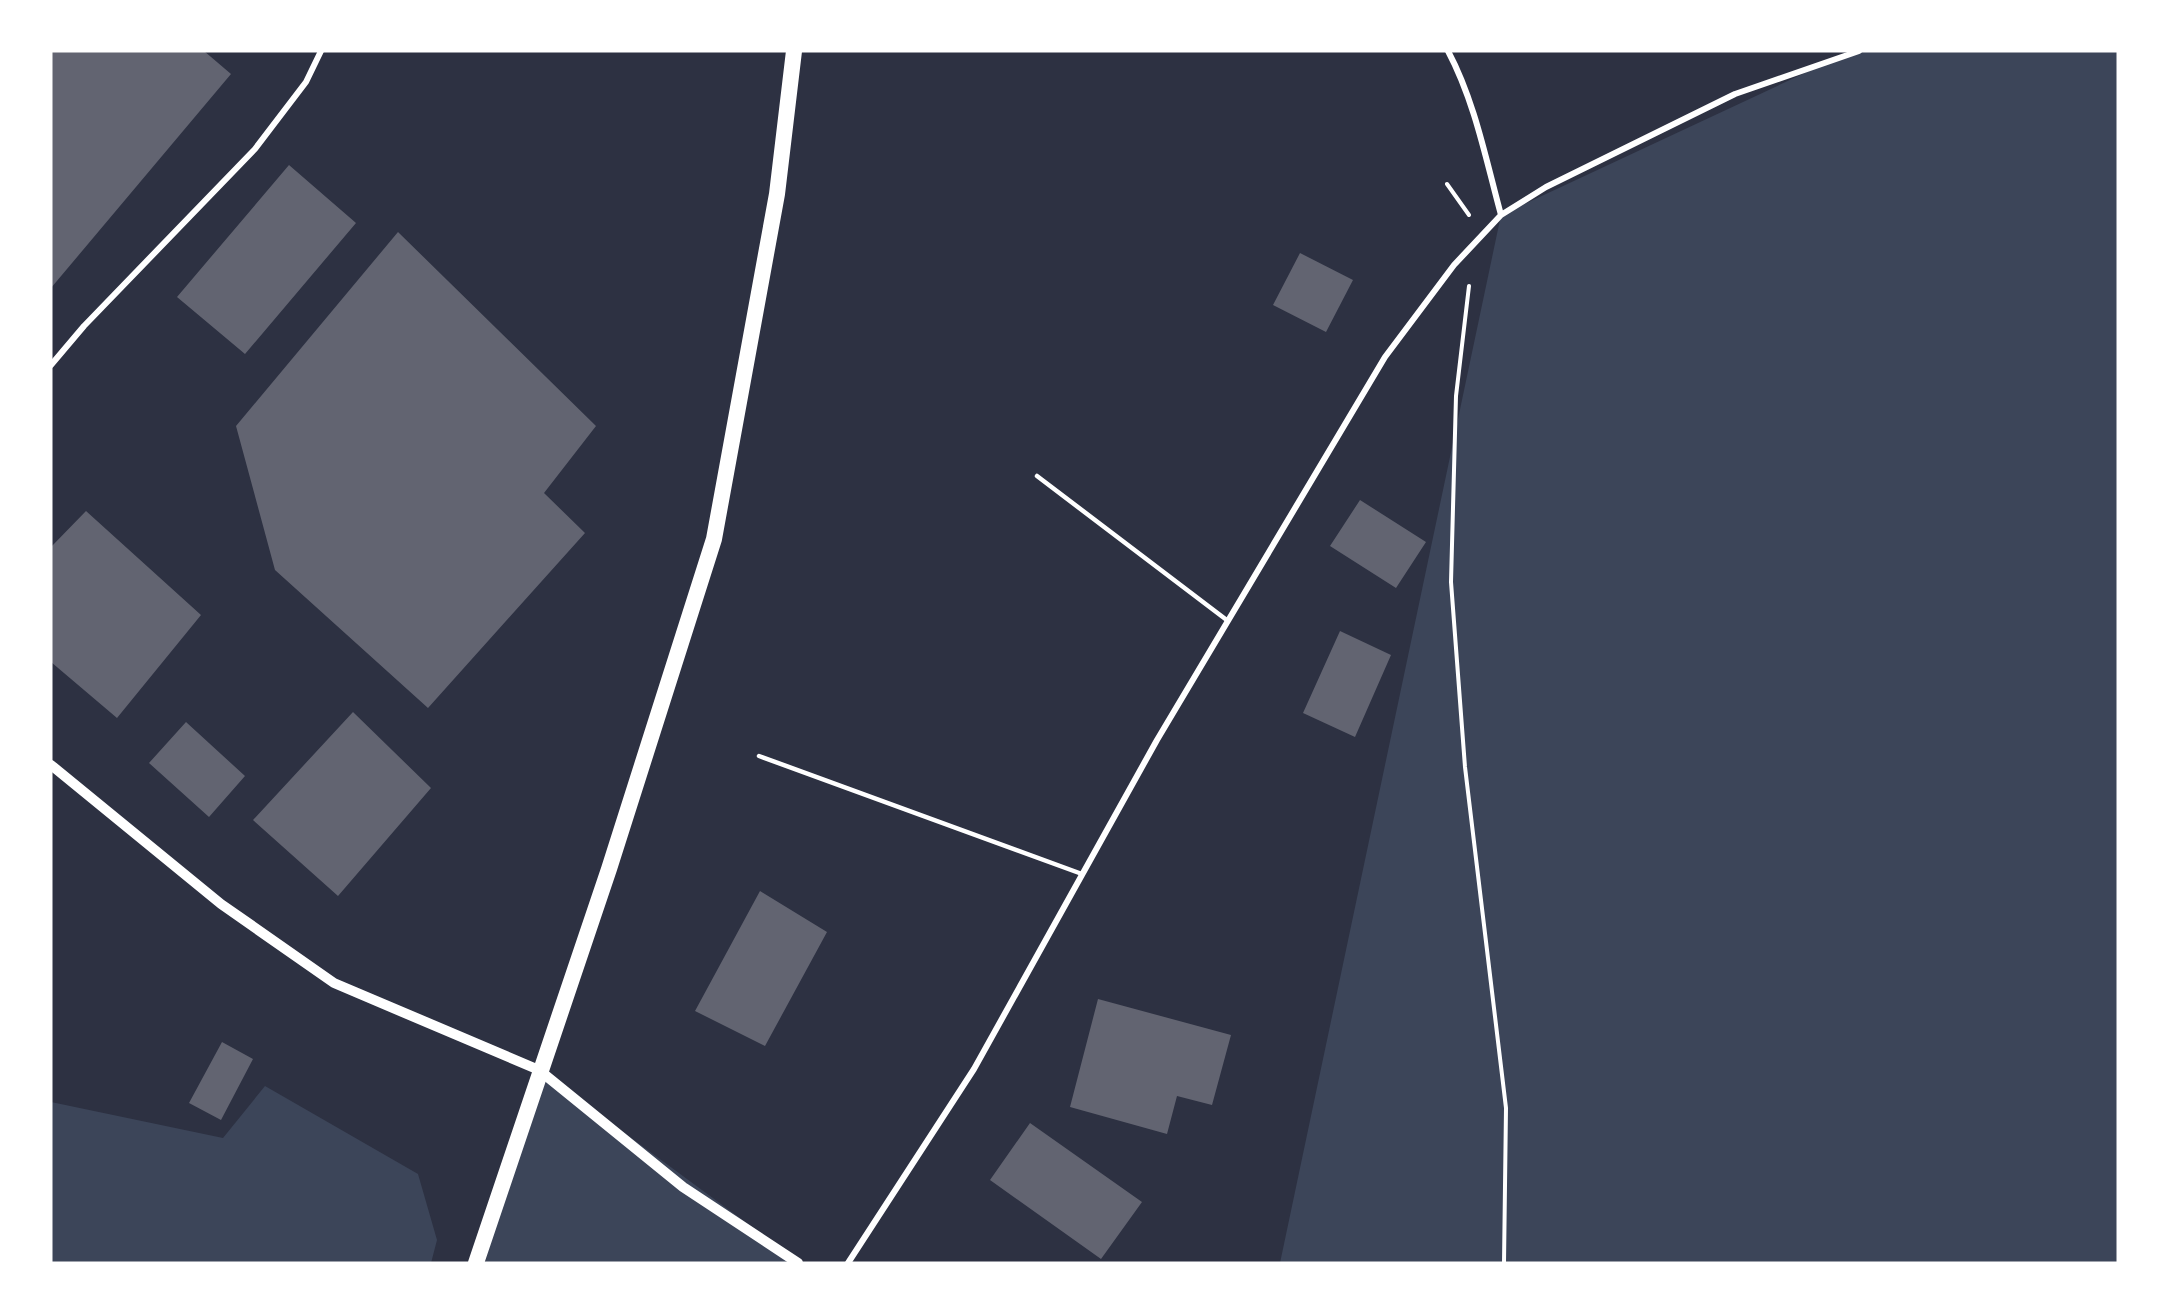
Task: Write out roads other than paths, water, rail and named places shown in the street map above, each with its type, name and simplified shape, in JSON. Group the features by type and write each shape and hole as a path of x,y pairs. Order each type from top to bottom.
{"highway":[{"path":"476,1263 612,857 714,539 777,194 794,51"}],"street":[{"path":"51,365 84,326 255,150 306,82 321,51"},
{"path":"1448,51 1458,70 1478,127 1501,215"},
{"path":"848,1263 974,1069 1157,740 1385,357 1454,265 1501,215 1546,187 1735,94 1859,51"},
{"path":"51,765 221,904 334,982 539,1070 683,1187 798,1263"}],"lane":[{"path":"1037,476 1228,621"},
{"path":"759,756 1082,874"}]}
